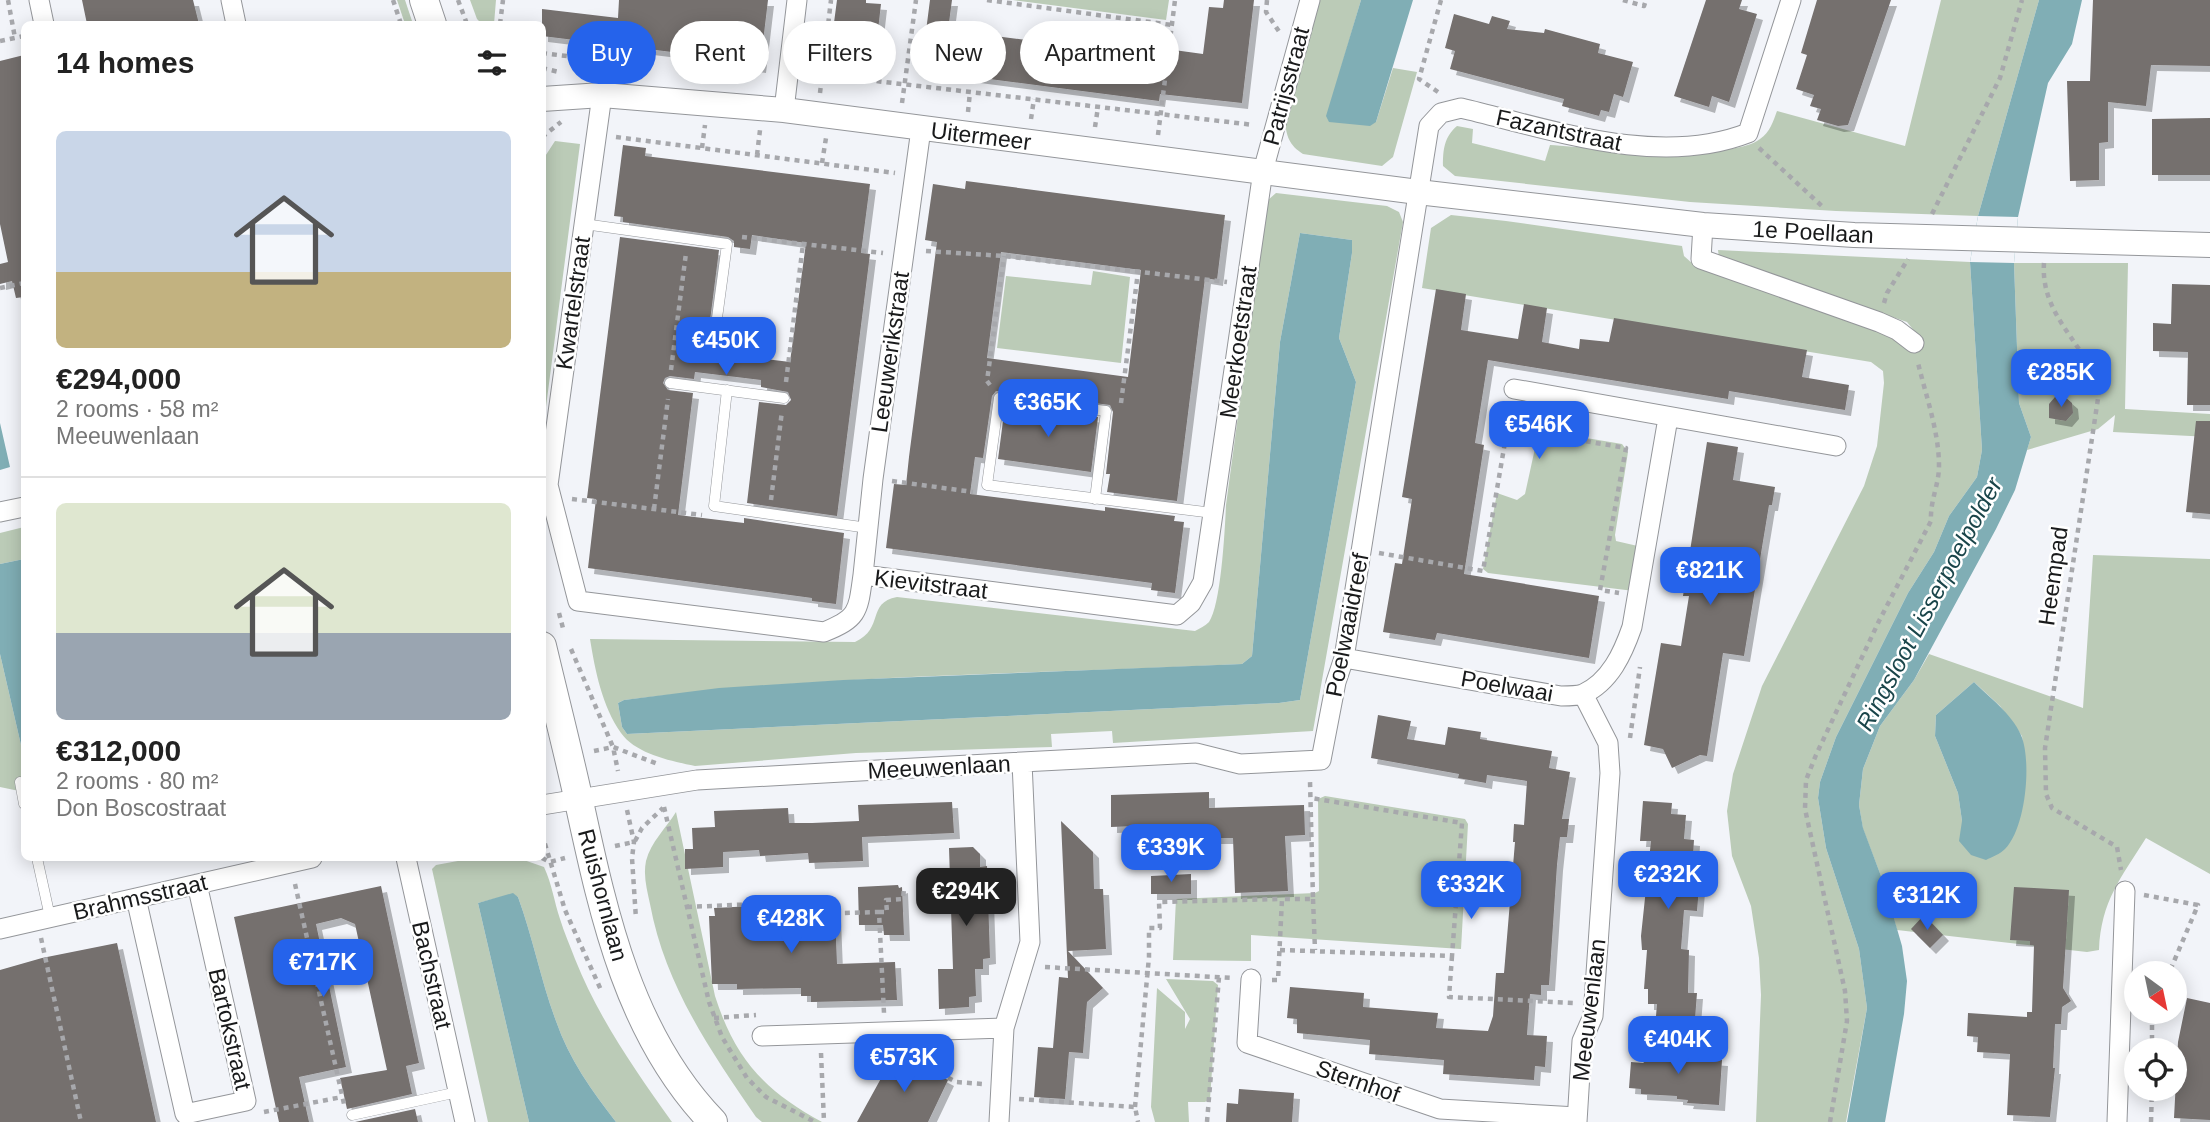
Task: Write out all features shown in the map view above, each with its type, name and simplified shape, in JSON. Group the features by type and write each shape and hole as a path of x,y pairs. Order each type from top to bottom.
{"main road":[{"path":"424,0 431,21"},
{"name":"Ruishornlaan","path":"559,641 578,798 608,930 637,1009 698,1107 713,1122"}],"street":[{"path":"39,0 43,21"},
{"path":"231,0 235,21"},
{"path":"795,21 797,0"},
{"name":"Patrijsstraat","path":"1263,171 1310,0"},
{"path":"1748,133 1791,0"},
{"path":"784,110 787,84"},
{"name":"Uitermeer","path":"546,99 602,95 784,110 1418,192"},
{"name":"Kwartelstraat","path":"578,601 548,485 602,95"},
{"path":"1418,192 1429,126 1441,113 1461,108"},
{"name":"Fazantstraat","path":"1461,108 1620,145 1670,146 1726,141 1748,133"},
{"name":"Leeuwerikstraat","path":"863,575 873,479 915,175 910,127"},
{"name":"Meerkoetstraat","path":"1191,603 1203,582 1263,171"},
{"name":"1e Poellaan","path":"1418,192 1703,225 1854,235 2210,245"},
{"name":"Poelwaaidreef","path":"1308,761 1321,760 1336,682 1344,658 1418,192"},
{"path":"1703,225 1701,259 1879,322 1897,330 1914,343"},
{"path":"1514,389 1836,446"},
{"name":"Poelwaai","path":"1344,658 1561,696 1583,694 1608,675 1622,655 1632,627 1668,418"},
{"path":"0,512 21,507"},
{"name":"Kievitstraat","path":"578,601 824,632 845,623 858,609 863,575 1177,615 1191,603"},
{"name":"Meeuwenlaan","path":"1577,1120 1582,1041 1593,1016 1610,773 1608,743 1583,694"},
{"path":"1022,762 1196,753 1240,764 1308,761"},
{"name":"Meeuwenlaan","path":"578,798 697,780 1022,762 1030,942 1004,1028 999,1122"},
{"path":"546,804 578,798"},
{"name":"Brahmsstraat","path":"0,929 296,861"},
{"name":"Bachstraat","path":"407,861 465,1122"},
{"name":"Bartokstraat","path":"136,898 186,1114 246,1101 197,884"},
{"path":"2117,1122 2125,891"},
{"name":"Sternhof","path":"1251,979 1247,1043 1440,1109 1577,1120"},
{"path":"762,1036 1004,1028"}],"lane":[{"path":"584,224 727,244 715,333"},
{"path":"670,383 784,398"},
{"path":"727,390 714,506 868,528"},
{"path":"1095,499 1106,411 999,398 987,485 1095,499 1213,513"},
{"path":"20,782 21,788"},
{"name":"Brahmsstraat","path":"37,861 44,919"},
{"path":"352,1115 458,1092"}],"path":[{"path":"8,0 15,38"},
{"path":"393,0 400,21"},
{"path":"458,0 466,21"},
{"path":"500,21 503,0"},
{"path":"828,21 831,0"},
{"path":"910,127 904,84 916,0"},
{"path":"987,0 1142,21"},
{"path":"1172,21 1175,0"},
{"path":"1441,0 1419,79 1461,108"},
{"path":"1623,0 1644,6 1646,0"},
{"path":"1879,322 1887,293 1921,237 2000,78 2022,0"},
{"path":"0,41 21,37"},
{"path":"546,54 606,61 602,95"},
{"path":"896,83 1275,128"},
{"path":"817,114 821,84"},
{"path":"1155,158 1165,84"},
{"path":"1748,133 1763,153 1854,235"},
{"path":"597,135 915,175"},
{"path":"727,244 734,236 904,252 1004,256 1247,285"},
{"name":"Heempad","path":"2046,242 2044,271 2053,312 2096,377 2099,392 2045,748 2046,794 2052,808 2117,847 2125,891"},
{"path":"769,514 803,244"},
{"path":"999,398 987,381 1004,256"},
{"path":"1106,411 1121,402 1138,272"},
{"path":"0,288 21,284"},
{"path":"1830,1122 1844,1044 1846,1001 1805,809 1807,780 1873,632 1931,521 1930,505 1939,469 1938,457 1914,343"},
{"path":"1361,550 1483,571 1514,389"},
{"path":"1507,428 1626,448 1600,590 1638,597"},
{"path":"873,479 974,492 987,485"},
{"path":"550,496 703,515 714,506"},
{"path":"578,601 559,641 613,747"},
{"path":"1610,773 1627,761 1643,646 1632,627"},
{"path":"1308,761 1315,950"},
{"path":"1311,798 1462,823 1449,997 1594,1004"},
{"path":"664,807 714,1018 722,1037 747,1078 766,1097 816,1122"},
{"name":"Ruishornlaan","path":"634,842 634,905 638,930"},
{"path":"290,862 344,1107 349,1105 352,1115"},
{"path":"687,907 804,902 804,914 887,912 886,900 904,899 904,889"},
{"path":"2125,891 2198,905 2174,961"},
{"path":"1023,965 1278,980 1282,899"},
{"path":"1138,1122 1135,1107 1149,928 1160,928 1159,901 1313,899"},
{"path":"879,912 888,1031 893,1048 956,1082 1001,1091 1135,1107"},
{"path":"44,919 81,1122"},
{"path":"1280,950 1452,956"},
{"path":"1207,1122 1219,977"},
{"path":"714,1018 760,1014 762,1036"},
{"path":"820,1034 824,1122"},
{"path":"260,1113 342,1097"},
{"path":"2151,1122 2152,1101"}],"green space":[{"path":"397,0 405,0 412,21 404,21"},
{"path":"470,0 496,0 494,21 477,19"},
{"path":"1013,0 1169,0 1166,20"},
{"path":"1319,0 1361,0 1327,116 1376,122 1393,68 1417,72 1393,157 1382,166 1303,154 1294,147 1287,135 1285,119"},
{"path":"1941,0 2039,0 1978,216 1690,202 1455,176 1443,166 1445,144 1457,126 1473,129 1472,143 1545,161 1550,145 1660,152 1721,150 1744,146 1760,139 1766,133 1777,111 1905,146"},
{"path":"555,141 580,144 546,407 546,155"},
{"path":"1276,193 1387,206 1399,212 1403,222 1313,731 1113,743 1112,731 1051,734 1052,747 856,753 695,766 645,751 621,733 604,700 590,639 855,642 870,630 882,605 897,597 1195,631 1209,622 1217,600 1226,505 1267,201","holes":["1300,233 1352,240 1339,338 1356,382 1300,700 627,734 622,727 618,703 624,700 701,691 933,676 1242,664 1252,656 1280,342"]},
{"path":"1451,215 1682,246 1684,256 1693,264 1919,337 1907,322 1719,258 1718,250 1970,262 1982,450 1977,477 1949,516 1934,552 1908,593 1836,737 1820,782 1818,798 1826,848 1859,949 1867,1008 1846,1122 1756,1122 1761,995 1759,958 1751,906 1732,856 1727,811 1733,774 1762,686 1864,486 1877,446 1883,371 1871,362 1422,288 1431,228"},
{"path":"2014,263 2128,263 2125,409 2210,414 2210,437 2113,432 2115,415 2098,429 2027,450 2031,437 2019,403"},
{"path":"1093,271 1130,277 1121,363 997,348 1006,276 1091,285"},
{"path":"1539,430 1622,444 1628,452 1615,535 1616,541 1642,547 1634,591 1488,573 1483,569 1497,493 1517,500 1525,494"},
{"path":"21,528 21,560 0,564 0,533"},
{"path":"2093,555 2210,559 2210,874 2146,838 2108,904 2099,950 2087,952 1897,930 1884,884 1863,829 1859,805 1863,769 1880,726 1914,680 1929,654 2083,708","holes":["1974,682 2000,706 2022,736 2026,774 1962,821 1958,793 1935,736 1936,715"]},
{"path":"0,654 21,745 21,791 0,787"},
{"path":"1325,796 1465,819 1468,824 1461,949 1251,935 1251,961 1173,960 1176,899 1319,891 1318,799"},
{"path":"676,812 715,996 732,1038 768,1085 822,1122 762,1122 756,1117 706,1042 678,989 657,934 645,872 651,848"},
{"path":"458,861 527,861 544,867 565,934 595,1002 631,1063 672,1122 616,1122 590,1086 561,1035 518,897 513,894 478,903 529,1122 488,1122 432,869 436,865"},
{"path":"1166,979 1213,981 1218,985 1210,1099 1205,1102 1188,1102 1189,1122 1155,1122 1151,1107 1157,988 1185,1012 1185,1029 1190,1019"}],"water":[{"path":"1361,0 1413,0 1376,122 1370,126 1329,122 1326,116"},
{"name":"Ringsloot Lisserpoelpolder","path":"2039,0 2082,0 2072,44 2048,83 2018,217 2014,263 2019,403 2031,437 2015,490 1996,529 1914,680 1880,726 1863,769 1859,805 1863,828 1884,884 1902,946 1907,981 1904,1014 1885,1122 1847,1122 1867,1008 1859,949 1826,848 1818,798 1820,782 1836,737 1908,593 1934,552 1949,516 1977,477 1982,450 1970,262 1978,216"},
{"path":"1300,233 1352,240 1339,338 1356,382 1300,700 627,734 622,727 618,703 624,700 719,688 843,680 1242,664 1252,656 1280,342"},
{"path":"0,423 10,467 0,470"},
{"path":"21,560 21,745 0,654 0,564"},
{"path":"1974,682 2017,727 2026,761 2025,794 2018,826 2005,849 1986,860 1971,855 1959,841 1962,821 1958,793 1935,736 1936,715"},
{"path":"513,893 518,897 561,1035 582,1074 616,1122 529,1122 478,903"}],"pier":[{"path":"1978,216 2018,217 2014,263 1970,262"}],"building":[{"path":"82,0 193,0 198,21 86,21"},
{"path":"619,0 768,0 765,21 670,21 670,52 656,50 656,21 567,21 567,39 546,36 546,21 542,21 542,9 618,18"},
{"path":"837,0 866,0 866,3 881,4 879,21 834,21"},
{"path":"930,0 952,0 949,21 927,21"},
{"path":"1224,0 1254,0 1242,103 1160,94 1159,101 1028,84 1179,84 1179,51 1203,54 1209,7 1223,8"},
{"path":"1706,0 1742,0 1739,9 1757,14 1729,102 1712,96 1709,107 1674,96"},
{"path":"1817,0 1891,0 1848,125 1838,126 1817,120 1821,109 1810,106 1814,95 1796,89 1807,55 1801,53"},
{"path":"2093,0 2210,0 2210,66 2151,65 2146,106 2108,102 2108,142 2099,143 2099,180 2070,181 2067,81 2090,81"},
{"path":"1454,14 1489,24 1492,16 1510,21 1507,29 1544,33 1545,29 1600,44 1598,53 1633,62 1623,97 1614,94 1609,112 1601,110 1599,116 1562,106 1564,99 1450,69 1455,51 1445,48"},
{"path":"1006,37 1020,39 1020,83 1006,81"},
{"path":"21,56 21,297 16,298 12,281 0,284 0,264 8,262 0,224 0,61"},
{"path":"2210,118 2210,175 2152,175 2152,119"},
{"path":"623,145 646,148 645,156 870,184 861,253 870,254 837,516 747,503 759,402 786,405 791,400 788,392 761,387 761,380 695,372 694,379 670,376 665,378 663,383 668,390 693,393 678,515 744,523 744,518 844,533 836,604 812,601 812,598 588,568 596,499 587,498 620,237 719,250 706,352 790,362 806,243 752,235 750,249 734,247 734,241 728,237 623,222 623,217 614,216"},
{"path":"966,181 1225,215 1217,280 1205,278 1177,501 1107,492 1110,474 1106,474 1113,412 1110,405 1000,391 996,391 992,396 983,458 975,457 970,494 1105,511 1105,507 1175,516 1174,521 1184,522 1175,593 1151,590 1152,583 886,548 894,484 906,485 937,242 925,240 933,184 965,189","holes":["1001,252 1141,270 1128,377 987,358"]},
{"path":"2172,284 2210,285 2210,405 2187,405 2188,352 2153,351 2153,323 2171,324"},
{"path":"1436,289 1466,294 1461,330 1518,339 1524,304 1547,308 1542,342 1579,349 1580,339 1609,342 1614,318 1807,350 1802,377 1849,385 1845,410 1729,391 1728,399 1488,360 1475,443 1484,445 1464,574 1599,596 1589,658 1437,633 1435,640 1383,632 1395,563 1402,564 1412,499 1402,497"},
{"path":"2055,397 2065,397 2072,403 2073,413 2066,421 2049,418 2049,404"},
{"path":"1005,406 1098,417 1091,472 998,459"},
{"path":"2196,421 2210,421 2210,514 2186,512"},
{"path":"1707,442 1738,447 1733,480 1775,487 1772,505 1769,505 1744,656 1723,653 1707,756 1700,755 1672,768 1663,749 1644,745 1661,643 1681,646 1689,596 1683,596"},
{"path":"1378,715 1411,721 1407,739 1445,745 1448,727 1481,732 1480,739 1552,751 1549,768 1570,772 1562,819 1569,819 1567,837 1560,837 1557,865 1549,985 1541,985 1541,995 1530,994 1527,1035 1547,1036 1545,1067 1535,1066 1534,1080 1443,1074 1444,1060 1369,1054 1370,1040 1297,1033 1297,1019 1287,1018 1290,987 1364,993 1363,1007 1438,1013 1436,1028 1488,1031 1493,1016 1496,973 1504,973 1515,842 1514,824 1524,825 1527,781 1487,775 1486,783 1458,778 1459,774 1371,758"},
{"path":"1209,792 1209,808 1304,805 1305,835 1285,836 1288,891 1235,893 1233,838 1208,838 1208,833 1184,834 1184,824 1111,827 1111,795"},
{"path":"1643,801 1672,803 1671,814 1686,815 1684,839 1694,840 1691,886 1699,887 1697,911 1684,910 1681,949 1689,950 1688,993 1697,993 1695,1019 1656,1016 1657,1004 1648,1004 1648,989 1644,989 1647,950 1642,950 1641,936 1651,841 1640,841"},
{"path":"952,802 954,833 862,837 863,861 809,863 808,853 760,856 759,850 723,852 723,867 685,869 685,849 693,849 692,828 715,827 714,811 788,808 789,823 812,823 859,821 858,805"},
{"path":"1061,821 1093,852 1094,889 1103,889 1106,949 1068,951 1103,988 1087,1002 1083,1053 1069,1052 1065,1099 1034,1097 1038,1047 1053,1048 1059,977 1068,978"},
{"path":"973,847 980,854 980,867 987,866 990,958 983,959 983,969 975,969 976,996 969,997 969,1007 939,1009 938,969 953,969 949,848"},
{"path":"1191,874 1191,894 1151,894 1151,876"},
{"path":"898,885 899,888 902,887 904,935 884,935 883,925 859,925 858,887"},
{"path":"381,886 419,1063 406,1066 412,1094 347,1109 340,1078 387,1070 355,924 341,918 316,924 346,1067 299,1077 309,1122 279,1122 234,917"},
{"path":"2014,887 2069,890 2063,988 2071,1001 2062,1007 2061,1024 2055,1024 2055,1068 2050,1117 2007,1115 2010,1054 1977,1052 1978,1037 1967,1036 1968,1013 2027,1017 2027,1012 2032,1012 2034,945 2030,945 2030,941 2010,940"},
{"path":"820,905 820,916 835,915 837,964 895,962 897,1000 811,1002 811,996 801,996 801,988 737,989 737,984 712,984 709,916 715,916 714,908"},
{"path":"1924,915 1943,935 1930,948 1911,929"},
{"path":"117,943 156,1122 0,1122 0,970 42,958"},
{"path":"2188,998 2210,1003 2210,1120 2174,1118 2175,1101 2187,1101 2187,1038 2179,1038 2182,1024 2188,1024"},
{"path":"1679,1034 1677,1057 1722,1060 1719,1105 1687,1103 1688,1100 1677,1099 1677,1096 1641,1094 1641,1089 1629,1088 1631,1062 1643,1063"},
{"path":"895,1053 948,1080 928,1122 857,1122"},
{"path":"1239,1089 1294,1093 1292,1122 1226,1122 1227,1103 1238,1104"},
{"path":"415,1109 418,1122 355,1122"}]}
